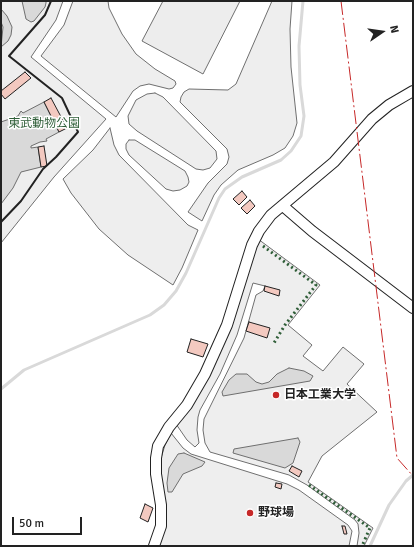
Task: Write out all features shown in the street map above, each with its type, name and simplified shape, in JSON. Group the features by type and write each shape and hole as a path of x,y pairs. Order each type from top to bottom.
{"street":[{"path":"154,546 161,526 161,505 156,474 158,446 169,427 187,405 205,374 227,325 252,245 259,231 271,215 334,162 372,119 388,105 413,91"},
{"path":"283,206 413,308"}],"green space":[{"name":"東武動物公園","path":"1,1 63,1 56,20 31,57 106,119 54,177 1,243"},
{"path":"73,1 108,1 109,8 122,34 136,54 155,69 175,81 176,84 173,88 169,89 149,84 140,86 133,91 116,117 41,56 64,25"},
{"path":"272,1 292,1 290,29 291,67 297,123 293,136 285,148 273,155 238,170 221,185 214,195 202,221 188,212 208,183 227,164 229,157 227,149 180,102 181,97 184,92 189,89 228,90 236,84"},
{"path":"155,93 163,97 216,151 217,159 210,168 203,170 196,169 137,131 129,124 128,116 136,100 147,94"},
{"path":"110,128 114,145 119,155 188,225 198,230 173,285 128,255 99,229 71,193 63,179 93,150"},
{"path":"129,140 135,140 185,171 189,182 187,186 180,190 173,191 166,189 129,155 126,149 126,144"},
{"path":"258,239 320,285 288,325 312,345 303,356 323,371 343,347 364,364 347,384 377,412 322,456 308,482 373,528 364,546 357,546 359,533 358,524 355,520 307,485 289,475 210,452 205,443 203,430 204,419 244,338 256,295 263,291 265,286 253,283 237,335 220,374 200,410 197,430 199,443 195,447 187,440 176,424 191,408"},
{"name":"野球場","path":"171,433 183,448 191,454 287,484 299,490 348,525 352,531 349,546 158,546 161,458"}],"shaded area":[{"path":"22,1 46,1 46,3 45,7 34,21 31,22 26,19"},
{"path":"163,1 240,1 203,74 142,41"},
{"path":"1,9 7,16 12,27 11,35 8,41 1,47 3,27 1,22"},
{"path":"44,102 59,132 46,139 47,141 31,146 31,148 38,147 41,167 21,172 13,188 1,204 1,122 18,116 21,111 23,113"},
{"path":"289,368 304,371 313,376 310,381 223,396 222,392 229,380 236,374 247,374 256,382 262,384 269,382 277,374"},
{"path":"298,438 300,442 293,463 285,468 233,453 234,449"},
{"path":"184,453 205,462 202,466 183,474 172,492 168,492 167,483 169,468 178,454"}],"building":[{"path":"25,72 31,78 5,99 1,94 1,91"},
{"path":"51,98 67,128 59,132 44,102"},
{"path":"44,146 47,166 41,167 38,147"},
{"path":"242,191 247,197 239,205 233,199"},
{"path":"250,200 255,206 247,214 241,208"},
{"path":"265,286 280,290 279,296 264,291"},
{"path":"249,322 270,328 267,338 246,331"},
{"path":"191,339 208,344 203,357 187,352"},
{"path":"292,466 302,471 299,477 289,471"},
{"path":"276,483 282,484 281,489 275,487"},
{"path":"145,504 153,508 148,522 140,518"},
{"path":"342,526 345,526 347,534 344,534"}],"waterway":[{"path":"1,389 24,370 150,315 164,305 176,291 186,273 219,198 225,189 242,177 281,160 291,151 301,136 304,116 300,85 299,46 303,1"},
{"path":"370,546 389,505 406,481 413,475"}],"hedge":[{"path":"263,246 316,285 285,325 274,343"},
{"path":"309,485 370,528 362,546"}],"wall":[{"path":"1,222 21,201 43,169 78,132 62,98 9,56 45,15 51,1"}],"power":[{"path":"341,1 397,458 413,476"}],"place":[{"name":"日本工業大学","path":"276,395"},
{"name":"野球場","path":"250,513"}]}
